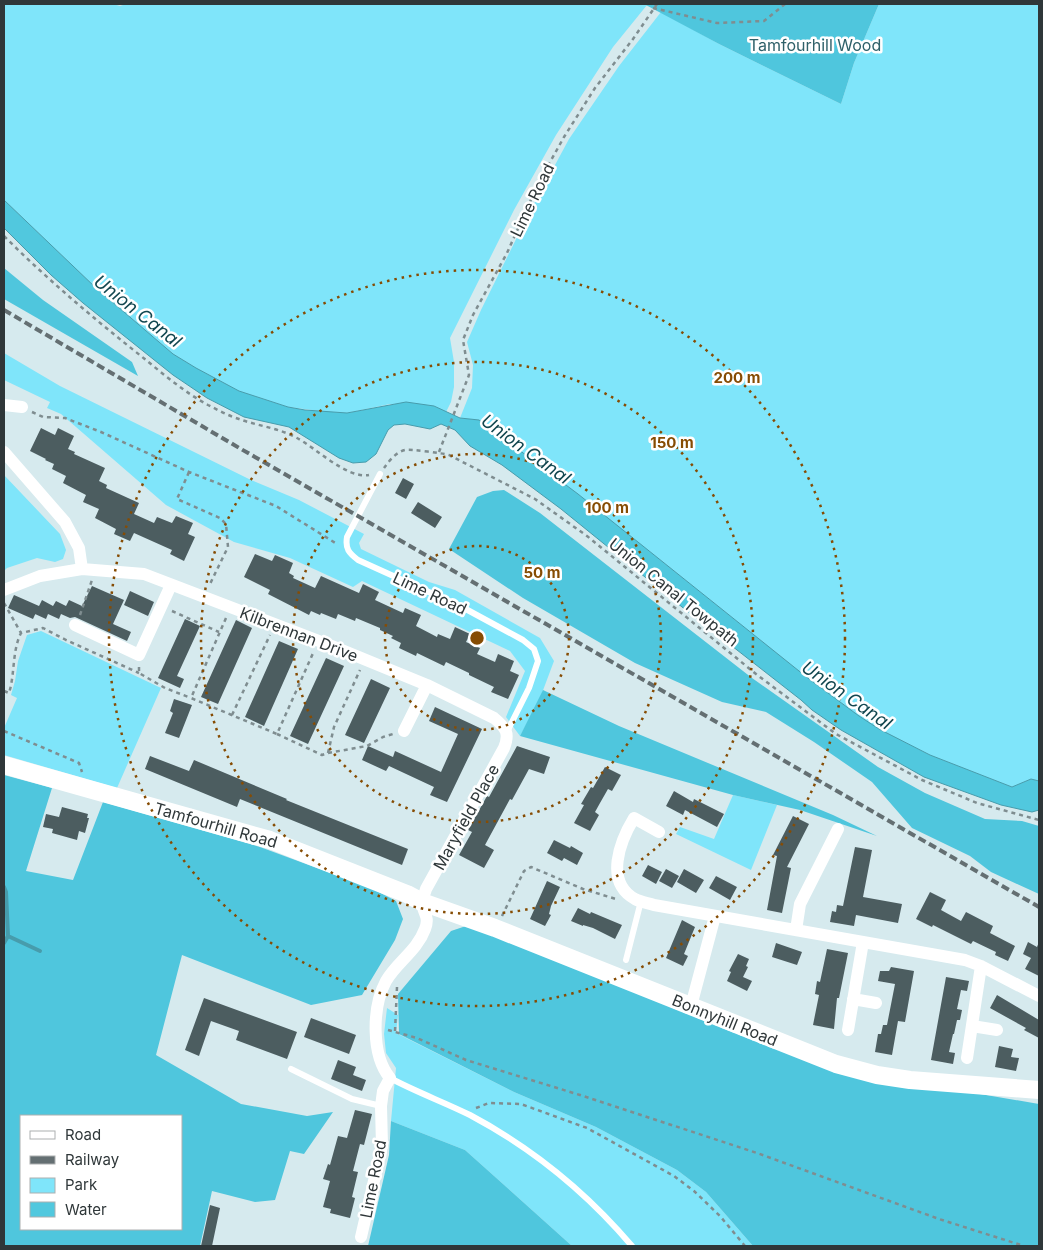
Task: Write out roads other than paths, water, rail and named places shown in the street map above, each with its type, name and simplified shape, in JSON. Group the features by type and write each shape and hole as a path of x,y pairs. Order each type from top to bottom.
{"main road":[{"name":"Tamfourhill Road","path":"4,765 270,840 407,894 422,902"},
{"name":"Bonnyhill Road","path":"422,902 495,928 836,1064 910,1080 1039,1090"}],"street":[{"path":"4,404 22,407"},
{"path":"4,452 66,522 88,570"},
{"name":"Kilbrennan Drive","path":"4,590 40,576 88,570 144,574 319,641 426,685 494,718 507,732"},
{"path":"75,625 139,655 171,585"},
{"path":"404,731 426,685"},
{"name":"Maryfield Place","path":"422,902 426,889 504,748 507,732"},
{"path":"659,832 634,818 624,835 617,862 618,878 624,890 636,898 715,916 964,960 981,966 1039,996"},
{"path":"796,930 800,904 838,829"},
{"path":"390,1078 383,1066 376,1041 376,1019 379,999 386,981 418,944 425,930 428,920 422,902"},
{"path":"691,1006 715,916"},
{"path":"848,1030 863,942"},
{"path":"967,1058 981,966"},
{"path":"853,999 876,1003"},
{"path":"972,1026 997,1030"},
{"name":"Lime Road","path":"361,1237 382,1146 382,1091 390,1078"}],"lane":[{"name":"Lime Road","path":"380,474 347,537 346,546 349,553 358,560 462,607 523,640 534,649 538,661 529,688 507,732"},
{"path":"626,960 636,898"},
{"path":"291,1069 352,1099 381,1106"},
{"path":"390,1078 468,1114 521,1145 573,1186 598,1209 632,1246"}],"water":[{"path":"4,200 96,288 173,354 239,391 288,407 305,410 347,413 406,402 434,406 460,418 479,420 578,494 809,679 859,716 879,729 930,755 1012,787 1031,779 1039,781 1039,810 1032,812 1001,805 924,777 841,730 812,710 561,509 502,465 470,446 455,430 441,424 430,429 405,424 394,425 388,430 376,454 366,462 353,463 339,458 289,427 244,417 207,398 173,375 51,275 4,228"}],"waterway":[{"path":"4,887 6,892 8,936 4,943"},
{"path":"8,936 40,951"}],"railway":[{"path":"4,310 241,449 1039,907"}],"park label":[{"name":"Tamfourhill Wood","path":"815,45"}],"water label":[{"name":"Union Canal","path":"138,311"},
{"name":"Union Canal","path":"526,449"},
{"name":"Union Canal","path":"847,695"}]}
